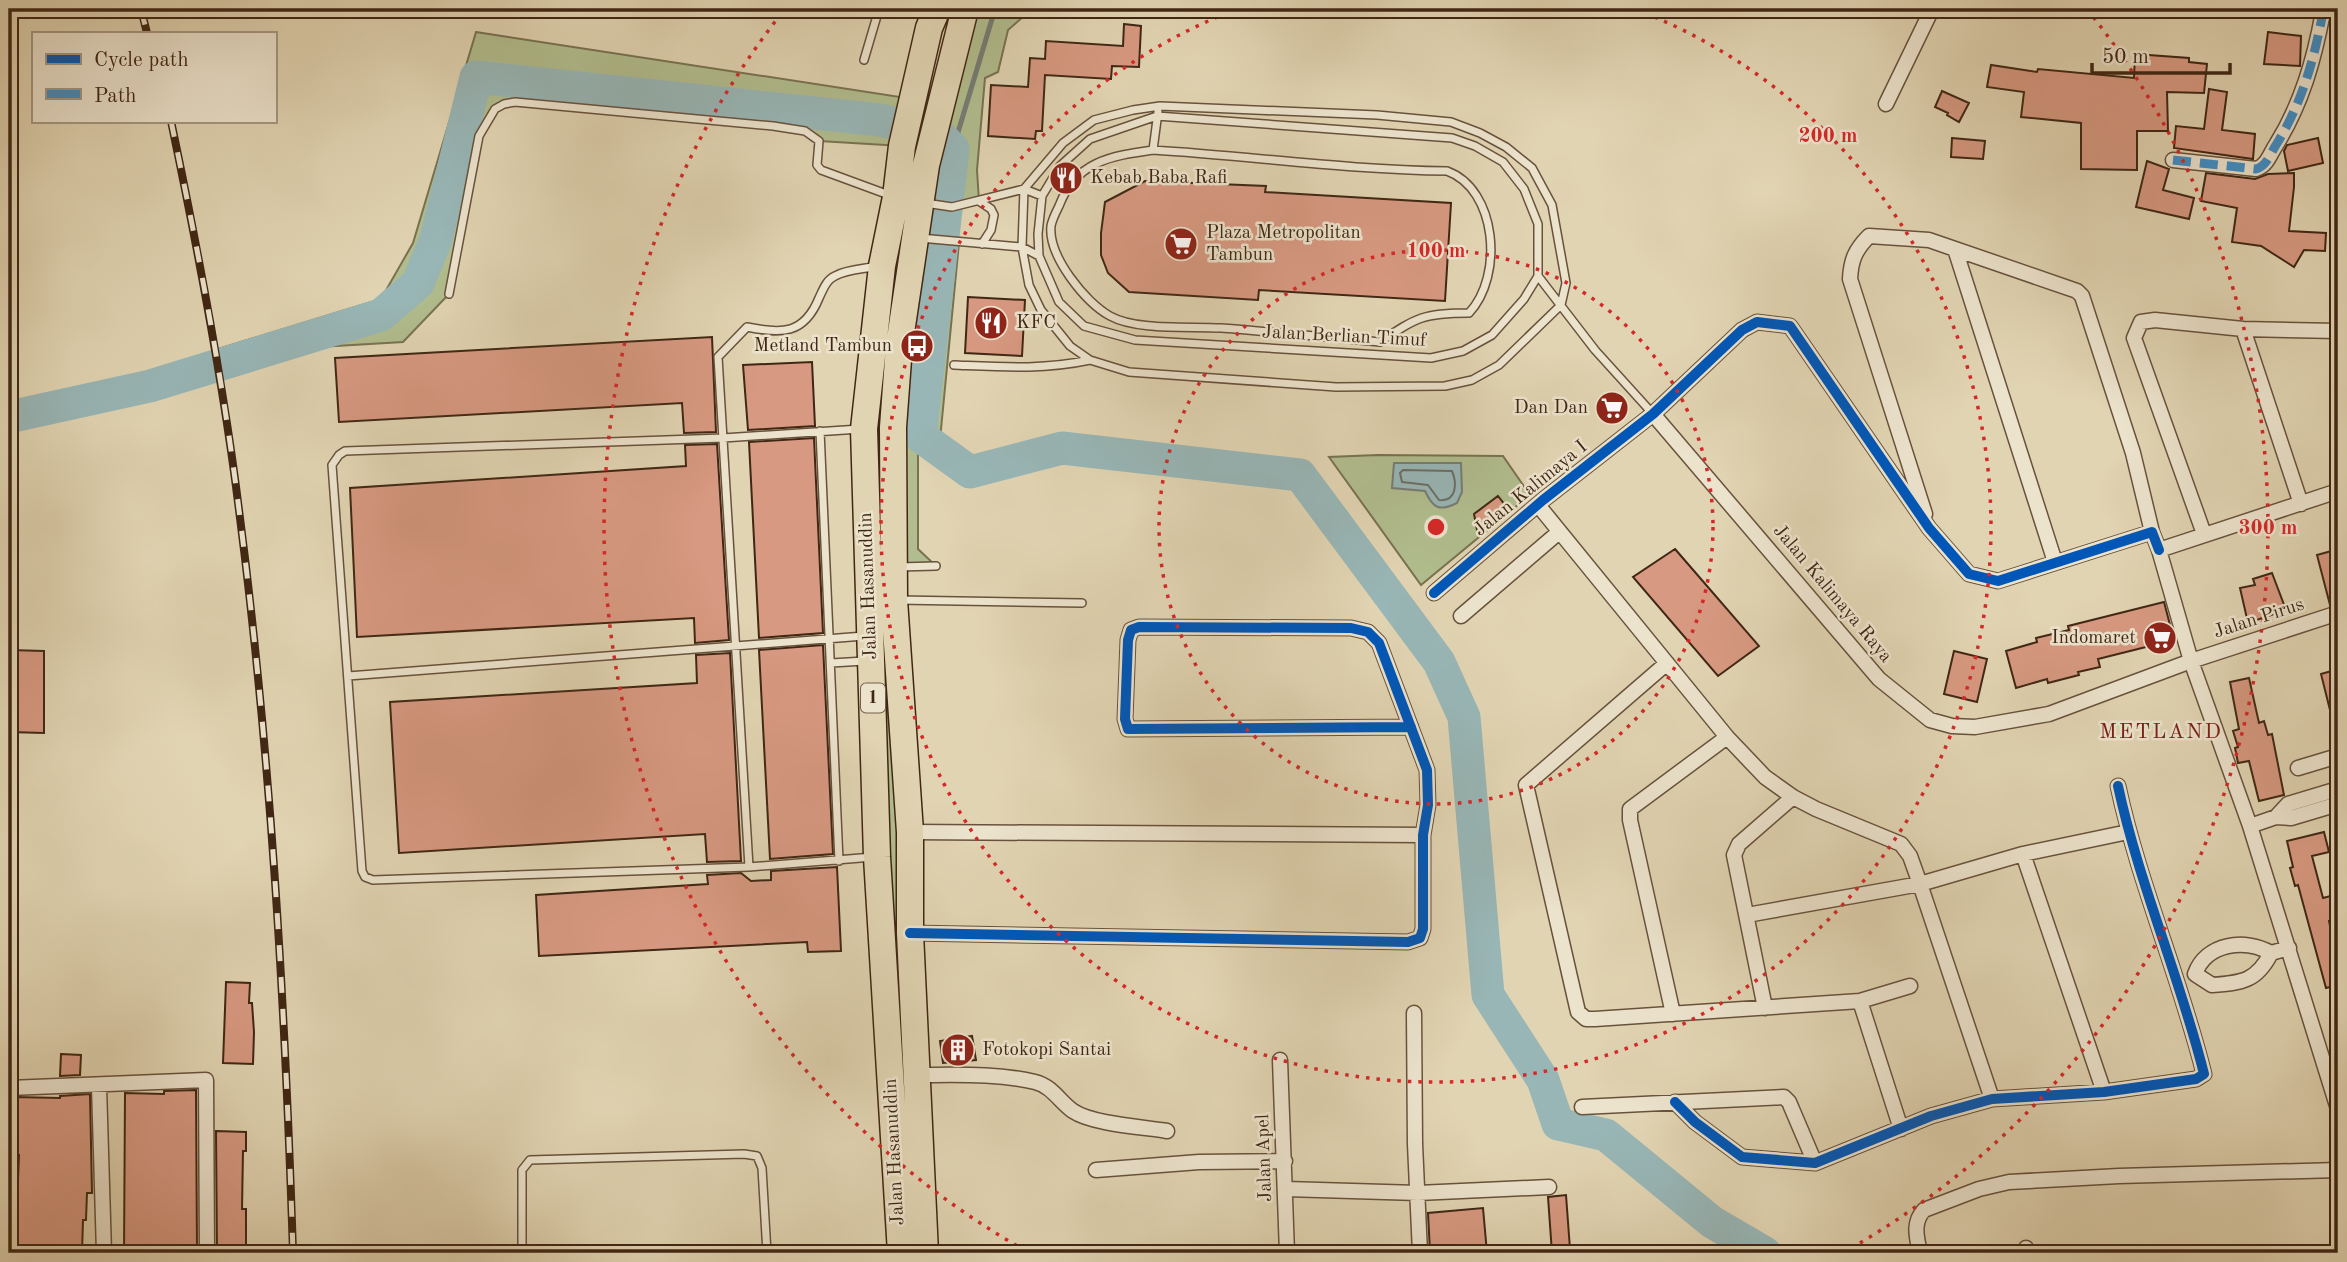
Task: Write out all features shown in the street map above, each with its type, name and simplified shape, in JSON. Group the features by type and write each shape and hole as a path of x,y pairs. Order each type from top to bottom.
{"highway":[{"name":"Jalan Hasanuddin","path":"925,1253 910,933 918,832 894,600 892,427 899,346 921,239 902,146 929,28 937,9"},
{"name":"Jalan Hasanuddin","path":"901,1253 864,859 871,648 864,429 882,266 890,231 915,201 965,9"}],"street":[{"path":"1886,104 1932,9"},
{"path":"2307,9 2338,13"},
{"path":"2172,160 2256,169 2264,165 2289,124 2304,92 2323,12"},
{"path":"1929,528 1850,279 1852,258 1869,236 1929,240 2077,291 2082,296 2133,453 2152,532 2191,661 2250,826 2338,1109"},
{"path":"1955,249 2055,562"},
{"path":"2204,534 2134,338 2141,322 2155,320 2243,329 2338,331"},
{"name":"Jalan Kalimaya I","path":"1434,593 1538,505 1653,414 1742,330 1757,322 1790,326 1929,528 1969,574 1998,582 2152,532"},
{"path":"2243,329 2301,503"},
{"name":"Jalan Kalimaya Raya","path":"1653,414 1879,679 1930,720 1952,726 1975,727 2049,714 2191,661"},
{"path":"2159,550 2338,491"},
{"path":"1538,505 1727,737 1765,777 1816,809 1901,844 1910,856 1993,1099"},
{"path":"1461,616 1559,532"},
{"name":"Jalan Pirus","path":"2191,661 2338,613"},
{"path":"910,933 1408,942 1420,938 1423,929 1423,835 1428,804 1427,770 1411,727 1378,643 1368,632 1351,628 1139,627 1131,630 1128,640 1125,719 1128,729 1411,727"},
{"path":"1667,663 1526,785 1578,1012 1586,1019 1595,1019 1765,1008 1860,1000 1910,986"},
{"path":"1673,1014 1630,820 1630,809 1727,737"},
{"path":"2298,768 2338,756"},
{"path":"1675,1102 1695,1122 1742,1157 1815,1163 1960,1107 1993,1099 2104,1092 2196,1079 2204,1074 2178,978 2128,832 2118,786"},
{"path":"2276,817 2288,804 2338,789"},
{"path":"1765,1008 1734,855 1735,848 1793,797"},
{"path":"2250,826 2276,817 2291,818 2338,804"},
{"path":"918,832 1423,835"},
{"path":"1747,915 1920,884 2023,854 2128,832"},
{"path":"2023,854 2104,1092"},
{"path":"2195,974 2199,964 2210,953 2222,947 2247,944 2271,953 2289,948"},
{"path":"2195,974 2212,985 2241,981 2263,969 2271,953"},
{"path":"2178,978 2195,974"},
{"path":"1860,1000 1901,1129"},
{"path":"1414,1013 1415,1144 1420,1253"},
{"name":"Jalan Apel","path":"1280,1060 1287,1253"},
{"path":"918,1075 984,1076 1038,1082 1056,1093 1074,1112 1102,1121 1167,1131"},
{"path":"9,1088 206,1080 207,1253"},
{"path":"99,1086 104,1253"},
{"path":"1582,1107 1784,1097 1789,1102 1815,1163"},
{"path":"1096,1170 1199,1162 1285,1161"},
{"path":"1920,1253 1916,1227 1918,1216 1924,1210 1979,1189 2009,1182 2119,1175 2338,1170"},
{"path":"1286,1189 1418,1193 1549,1187"}],"lane":[{"path":"864,60 879,9"},
{"path":"449,294 479,136 495,109 515,102 805,131 819,141 817,165 821,170 915,201 952,207 1024,189 1063,144 1094,120 1133,110 1160,106 1377,115 1451,122 1480,132 1506,147 1532,168 1552,205 1566,283 1561,305 1499,366 1472,380 1445,386 1324,387 1129,372 1090,360 1070,346 1041,310 1029,285 1022,247 1024,189"},
{"path":"1153,150 1160,106"},
{"name":"Jalan Berlian Timuf","path":"1157,116 1452,138 1475,146 1503,162 1524,189 1538,224 1538,276 1524,299 1492,335 1463,351 1431,358 1135,340 1084,326 1059,302 1039,256 1042,196 1060,166 1090,139 1157,116"},
{"path":"1153,150 1447,171 1460,176 1481,204 1493,251 1484,293 1469,313 1437,313 1413,320 1380,342 1218,328 1149,327 1111,317 1075,285 1055,251 1051,226 1063,196 1091,164 1119,155 1153,150"},
{"path":"1024,189 1042,196"},
{"path":"979,201 991,209 994,215 982,244"},
{"path":"890,231 921,239 1022,247 1039,256"},
{"path":"749,867 718,356 747,327 778,331 797,327 805,322 812,315 824,288 834,276 882,266"},
{"name":"Jalan Kalimaya Raya","path":"1538,276 1595,350 1653,414"},
{"path":"954,365 1030,369 1090,360"},
{"path":"864,429 723,439 345,451 332,466 362,871 365,877 373,880 749,867 864,859"},
{"path":"820,431 839,861"},
{"path":"893,566 936,566"},
{"path":"894,600 1083,603"},
{"path":"348,676 830,638 871,648"},
{"path":"831,663 871,648"},
{"path":"522,1253 522,1170 530,1160 744,1154 757,1156 762,1168 767,1253"}],"green space":[{"path":"969,9 1032,9 1008,30 998,72 985,78 977,170 979,201 952,207 921,201"},
{"path":"476,32 913,99 902,146 819,141 805,131 515,102 495,109 479,136 449,294 403,342 319,347 219,374 215,350 381,299 413,243"},
{"path":"890,231 959,243 939,450 918,454 918,549 936,566 893,566 910,832 901,1253 864,429"},
{"path":"1503,456 1530,495 1421,585 1329,457"}],"water":[{"path":"1394,463 1461,463 1462,492 1457,503 1441,508 1434,505 1425,491 1392,488"}],"building":[{"path":"1124,24 1141,26 1139,67 1112,66 1111,79 1045,75 1042,131 1036,131 1035,139 988,136 991,85 1028,87 1030,58 1045,59 1046,41 1123,46"},
{"path":"2268,32 2301,36 2300,66 2264,64"},
{"path":"2135,54 2189,58 2189,62 2207,64 2204,93 2167,92 2168,131 2137,131 2137,170 2081,169 2081,123 2021,117 2024,92 1987,87 1991,65 2037,72 2038,69 2134,78"},
{"path":"2209,89 2227,92 2222,130 2255,134 2253,159 2174,148 2176,126 2204,129"},
{"path":"1942,91 1969,103 1959,122 1935,107"},
{"path":"1952,138 1985,141 1983,159 1951,157"},
{"path":"2318,138 2323,163 2288,171 2284,151 2287,145"},
{"path":"2147,161 2169,169 2163,190 2194,198 2189,219 2136,207"},
{"path":"2206,173 2255,179 2268,174 2294,173 2289,231 2326,233 2325,251 2304,250 2294,267 2261,246 2232,242 2237,208 2201,201"},
{"path":"1145,181 1266,186 1265,192 1451,203 1445,301 1259,290 1258,300 1129,292 1108,273 1101,255 1105,202"},
{"path":"968,297 1025,300 1022,356 965,353"},
{"path":"712,337 716,432 684,433 682,403 339,422 335,358"},
{"path":"812,362 815,426 748,430 743,365"},
{"path":"814,438 823,633 759,638 749,442"},
{"path":"717,444 729,640 695,643 694,618 357,637 350,488 686,466 685,445"},
{"path":"1498,496 1509,510 1478,535 1474,514"},
{"path":"1675,549 1759,646 1718,676 1633,577"},
{"path":"2335,550 2338,562 2338,604 2330,605 2317,555"},
{"path":"2272,573 2286,610 2248,623 2240,588 2255,585 2253,579"},
{"path":"2164,602 2174,640 2098,659 2100,667 2078,672 2079,675 2048,683 2047,679 2016,688 2006,651 2037,642 2036,638 2069,630 2068,626"},
{"path":"823,645 833,854 770,859 759,650"},
{"path":"9,650 44,651 44,733 9,732"},
{"path":"1954,651 1987,659 1977,702 1944,694"},
{"path":"730,653 741,861 707,862 705,834 399,853 390,702 697,683 696,655"},
{"path":"2335,670 2338,681 2338,721 2333,722 2321,674"},
{"path":"2249,678 2259,723 2264,721 2268,735 2272,734 2284,795 2259,801 2249,761 2238,763 2235,748 2238,747 2233,731 2239,729 2230,682"},
{"path":"2324,832 2329,852 2312,856 2323,898 2338,894 2338,909 2334,910 2336,919 2329,921 2338,964 2338,985 2326,988 2298,885 2295,886 2290,868 2293,867 2287,841"},
{"path":"837,867 841,951 808,952 807,942 539,956 536,895 708,884 707,875 741,873 751,881 771,880 771,871"},
{"path":"226,982 250,983 249,1003 252,1003 254,1032 253,1064 223,1063"},
{"name":"Fotokopi Santai","path":"972,1036 976,1060 943,1063 940,1041"},
{"path":"61,1054 81,1055 80,1075 60,1076"},
{"path":"196,1090 197,1252 124,1253 125,1093 164,1094 164,1091"},
{"path":"90,1094 92,1193 87,1193 82,1253 15,1253 19,1155 16,1155 15,1097 60,1098"},
{"path":"216,1131 246,1132 242,1209 246,1209 246,1253 217,1253"},
{"path":"1566,1195 1570,1249 1567,1249 1567,1253 1552,1253 1548,1197"},
{"path":"1483,1208 1487,1253 1458,1253 1458,1249 1430,1252 1428,1213"}],"waterway":[{"path":"953,149 995,9"},
{"path":"9,417 150,386 381,315 418,283 436,239 476,77 880,120 937,133 953,149 920,436 970,472 1062,448 1300,475 1439,662 1464,717 1488,995 1543,1080 1558,1124 1606,1135 1712,1222 1765,1253"}],"railway":[{"path":"141,9 147,32"},
{"path":"171,122 218,364 233,461 260,695 275,881 293,1253"}],"marked path":[{"path":"2307,9 2338,14"},
{"path":"2173,160 2256,169 2263,165 2285,129 2300,97 2316,47 2323,12"}],"cycle path":[{"path":"1434,593 1543,500 1653,414 1742,330 1757,322 1790,326 1929,528 1969,574 1998,581 2152,532 2159,550"},
{"path":"910,933 1408,942 1420,938 1423,929 1423,835 1428,805 1427,770 1379,643 1368,632 1351,628 1139,627 1131,630 1128,640 1125,719 1128,729 1411,727"},
{"path":"1675,1102 1695,1122 1742,1157 1815,1163 1931,1116 1992,1099 2104,1092 2196,1079 2204,1074 2137,859 2118,786"}],"place":[{"name":"Kebab Baba Rafi","path":"1066,178"},
{"name":"Plaza Metropolitan Tambun","path":"1181,244"},
{"name":"KFC","path":"991,323"},
{"name":"Metland Tambun","path":"917,346"},
{"name":"Dan Dan","path":"1612,408"},
{"name":"Indomaret","path":"2160,638"},
{"name":"Fotokopi Santai","path":"958,1050"}],"district":[{"name":"METLAND","path":"2161,732"}]}
